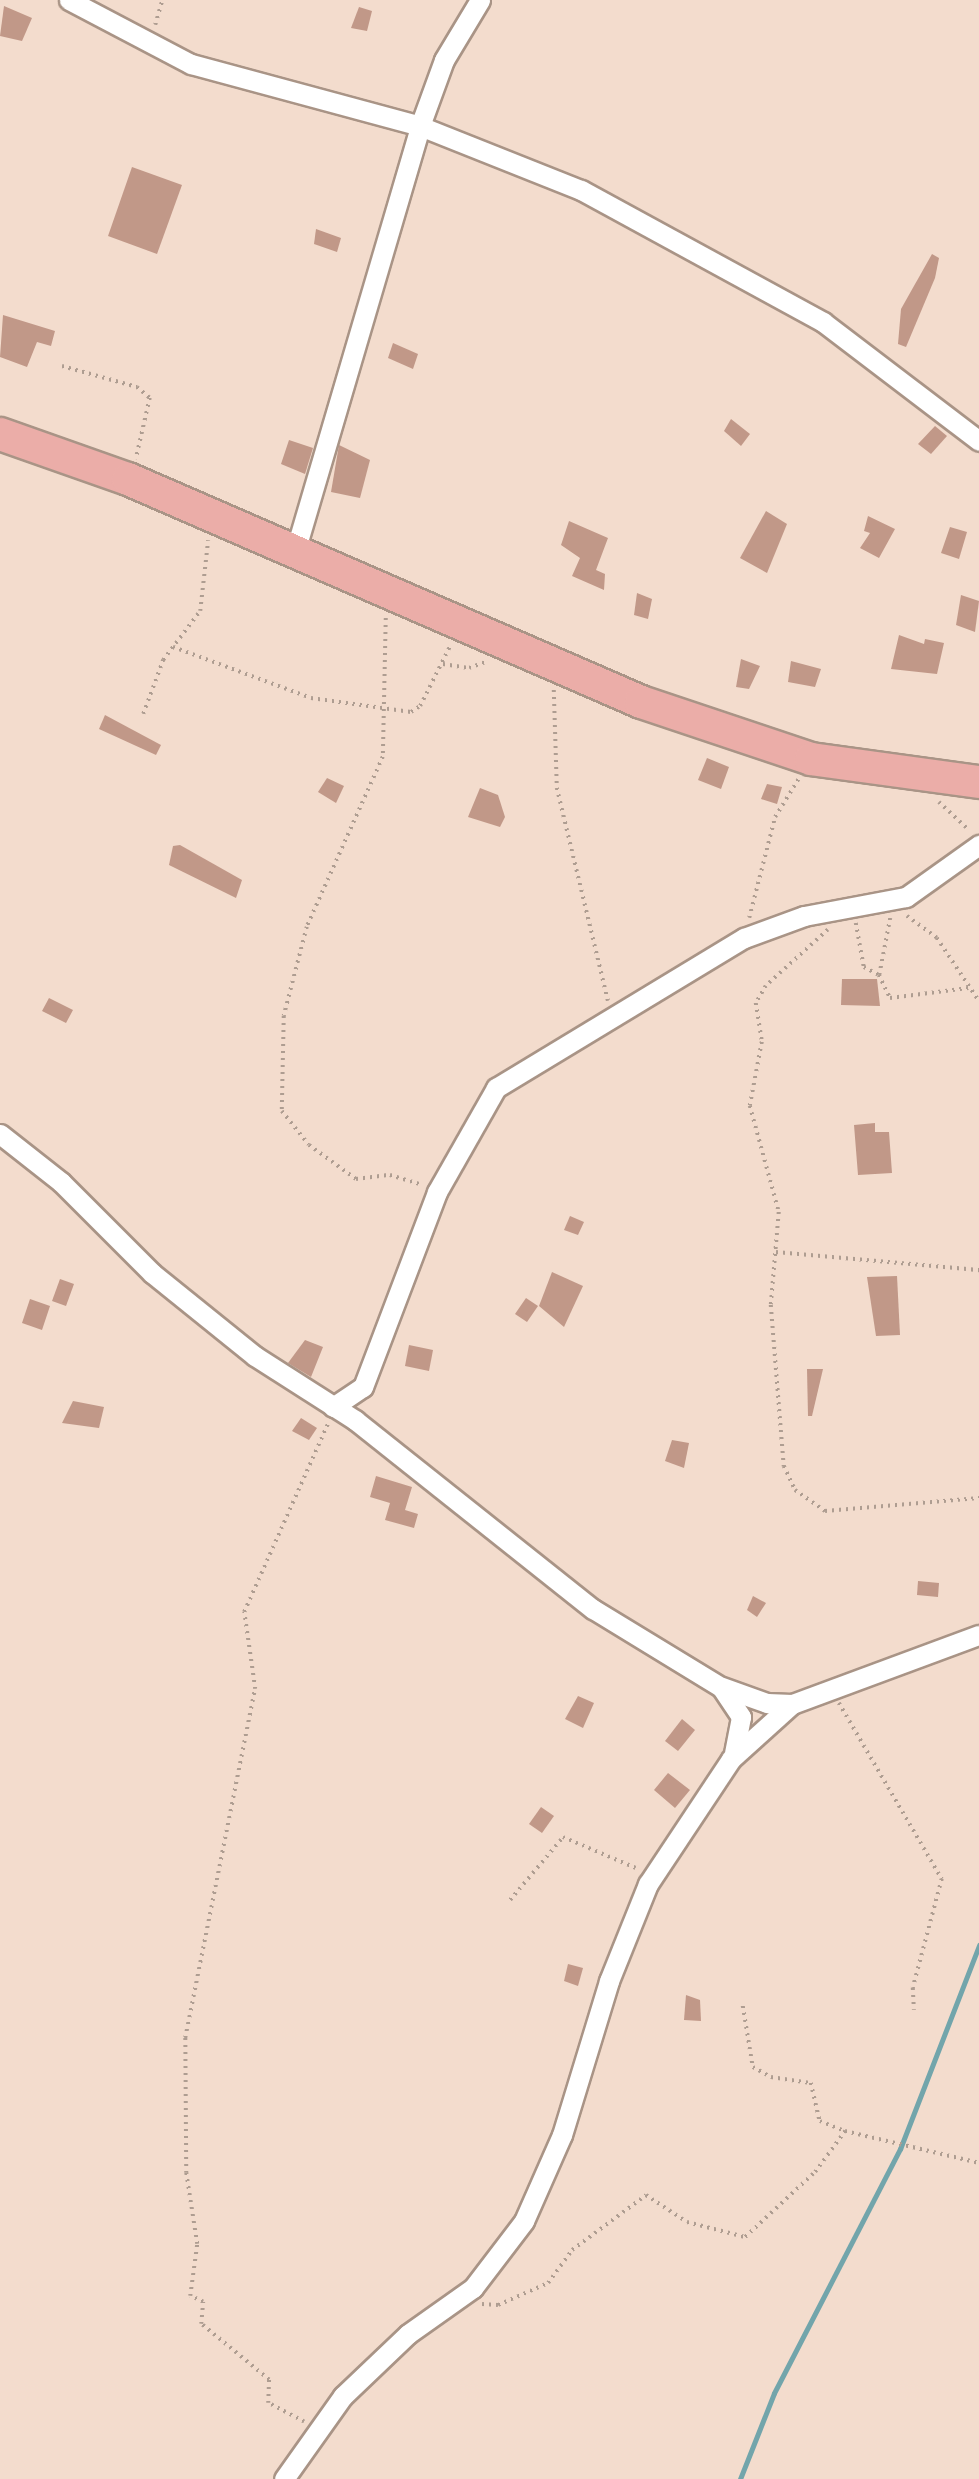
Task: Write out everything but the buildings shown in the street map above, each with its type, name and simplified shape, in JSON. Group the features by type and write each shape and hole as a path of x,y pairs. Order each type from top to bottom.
{"main road":[{"path":"0,434 128,478 212,514 294,555 641,702 811,759 979,782"}],"street":[{"path":"69,0 191,64 420,126 581,190 732,268 823,322 979,441"},
{"path":"294,555 420,126 444,60 480,0"},
{"path":"332,1407 355,1398 369,1375 437,1192 496,1088 744,938 928,887 979,845"},
{"path":"0,1134 61,1182 152,1273 255,1356 332,1407 593,1609 721,1686 767,1703 792,1704"},
{"path":"284,2479 303,2451 376,2363 464,2296 507,2247 543,2182 609,1981 664,1857 731,1759 792,1704 979,1636"},
{"path":"721,1686 741,1717 731,1759"}],"path":[{"path":"151,41 162,0"},
{"path":"62,366 138,387 150,398 145,437 128,478"},
{"path":"143,715 173,647 200,611 212,514"},
{"path":"384,594 388,707 383,757 366,806 321,886 295,970 282,1036 282,1111 309,1145 356,1179 390,1175 437,1192"},
{"path":"173,647 311,698 416,710 443,664 457,626"},
{"path":"443,664 479,666 505,645"},
{"path":"554,666 556,788 603,959 610,1017"},
{"path":"744,938 775,817 811,759"},
{"path":"923,776 940,803 979,835"},
{"path":"851,907 862,962 879,975"},
{"path":"851,907 756,1003 762,1042 750,1106 775,1193 776,1252 771,1305 781,1389 778,1439 795,1490 825,1511 852,1513 979,1498"},
{"path":"968,988 899,1001 885,994 879,975 887,923 895,909 937,938 979,1001"},
{"path":"776,1252 979,1270"},
{"path":"303,2451 305,2423 268,2403 268,2380 201,2324 203,2302 190,2296 197,2244 186,2173 185,2038 255,1689 244,1612 332,1407"},
{"path":"832,1689 942,1879 913,1988 914,2010"},
{"path":"510,1900 563,1837 633,1868 664,1857"},
{"path":"743,2006 753,2067 771,2077 811,2083 820,2121 845,2131 979,2163"},
{"path":"464,2296 498,2305 548,2283 572,2250 646,2195 687,2222 745,2237 816,2172 845,2131"}],"waterway":[{"path":"740,2479 774,2393 900,2149 979,1945"}]}
